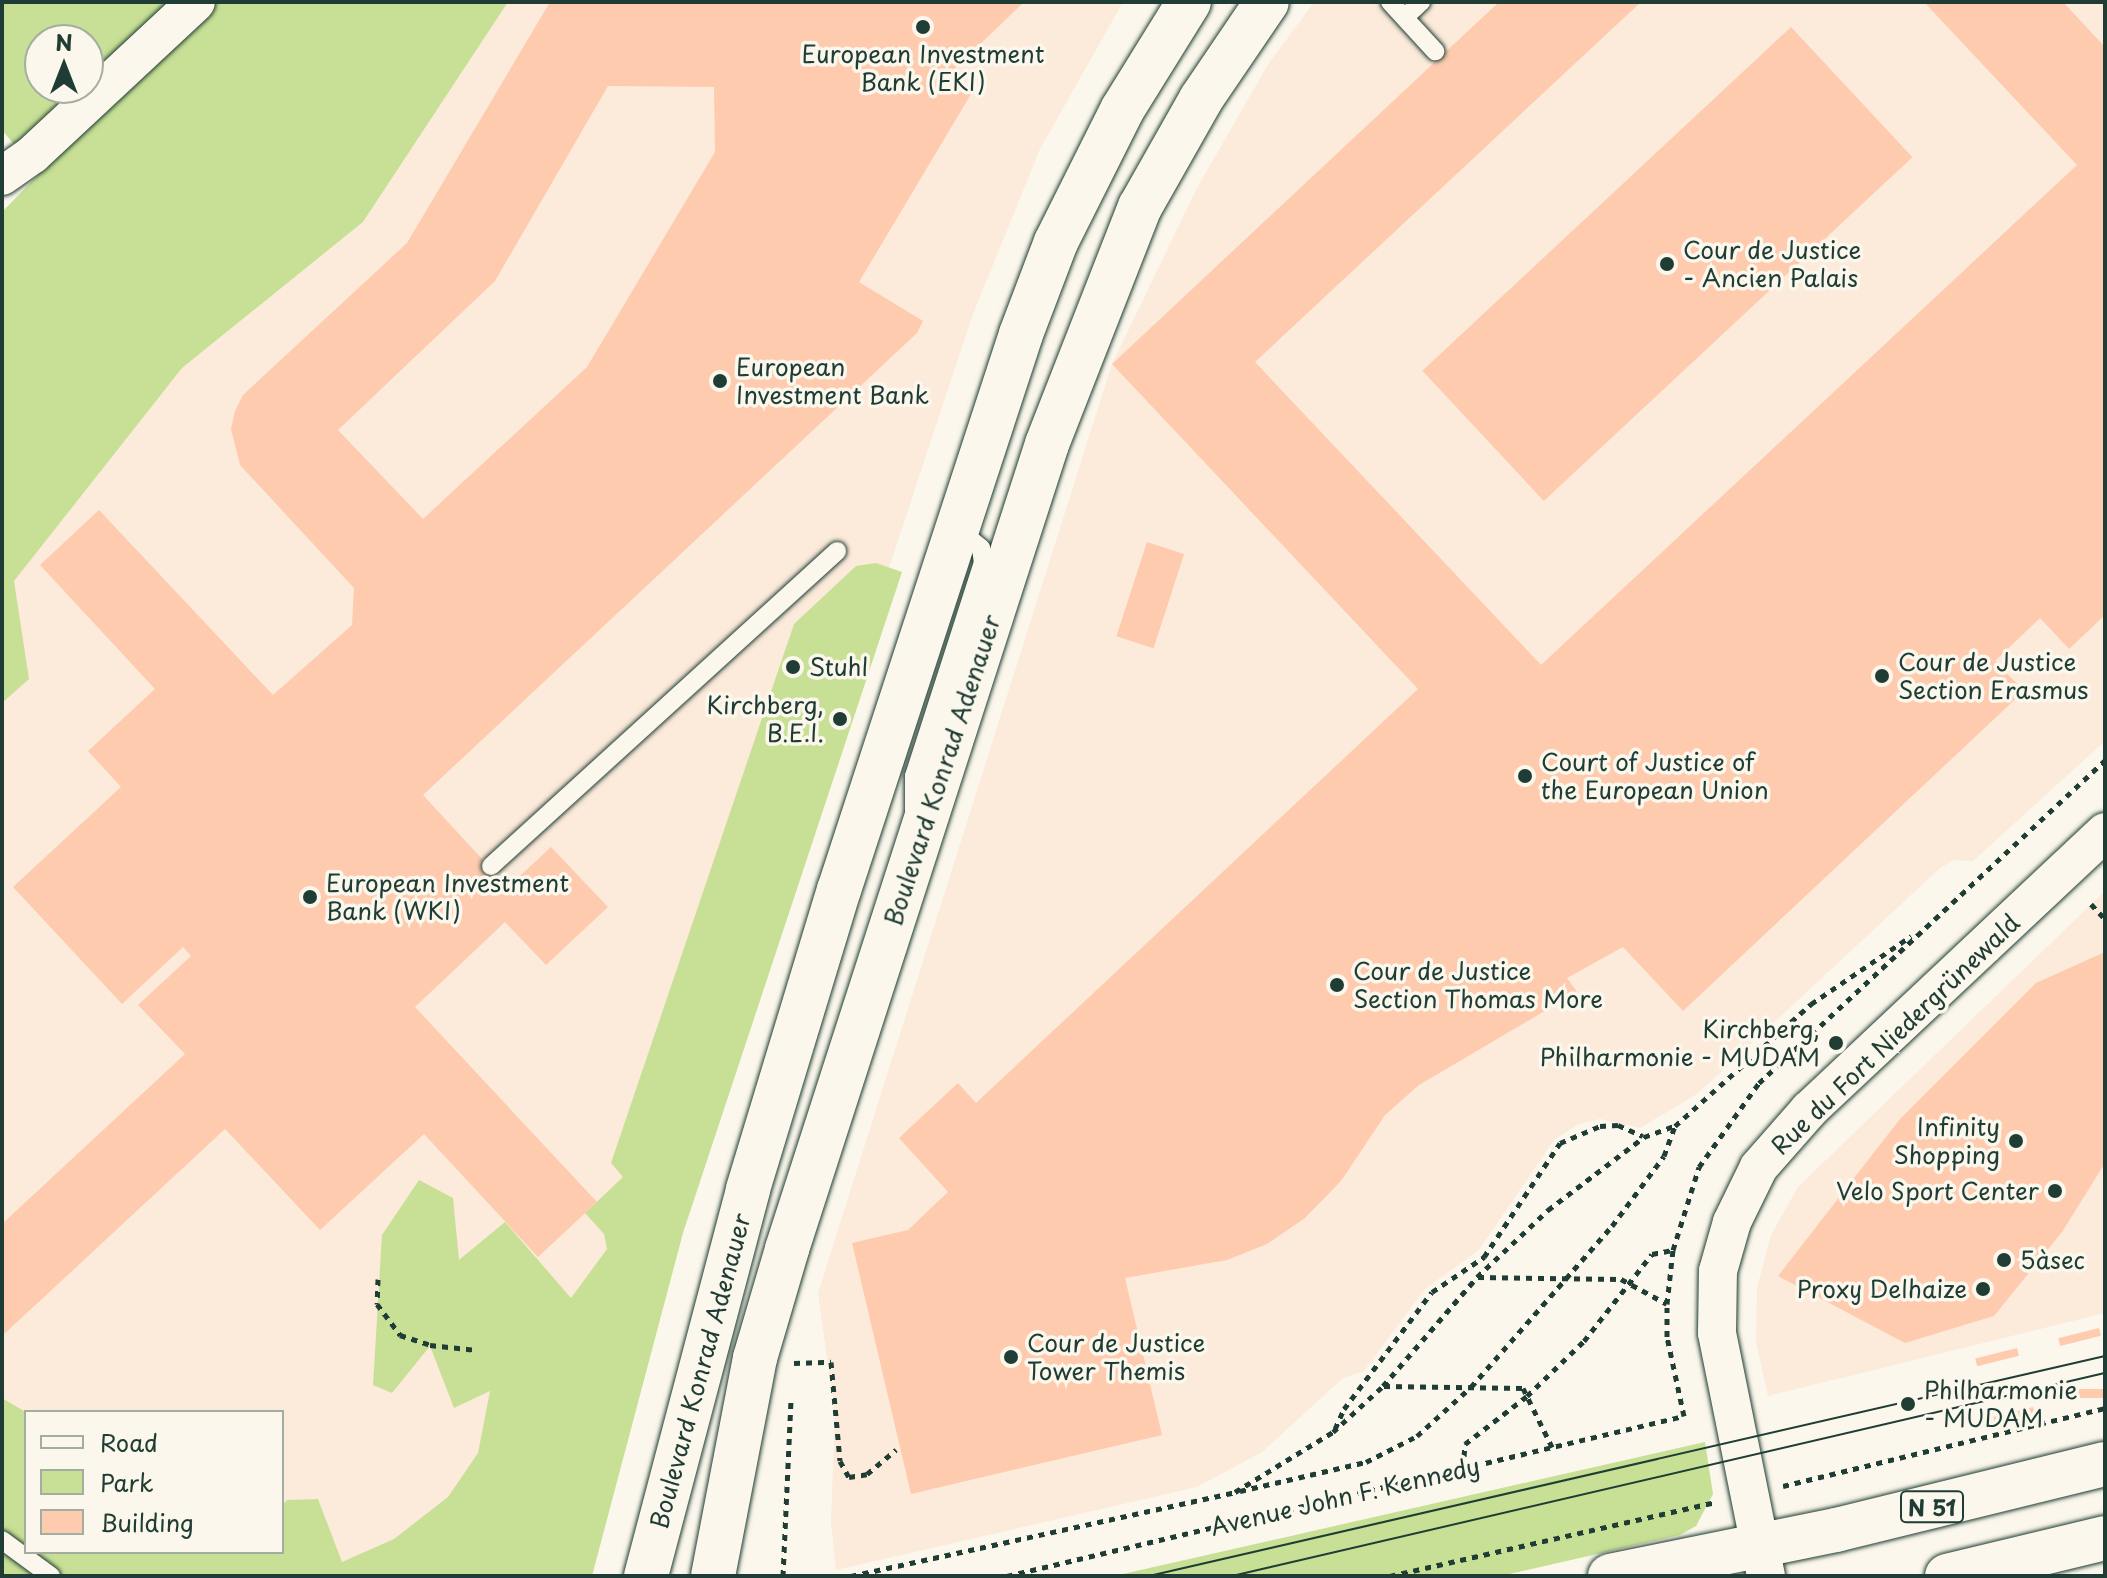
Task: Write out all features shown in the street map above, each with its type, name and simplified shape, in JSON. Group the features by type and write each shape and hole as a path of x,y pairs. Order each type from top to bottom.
{"main road":[{"name":"Boulevard Konrad Adenauer","path":"646,1576 753,1174 839,890 959,530 998,401 1056,242 1122,110 1189,2"},
{"name":"Boulevard Konrad Adenauer","path":"713,1576 755,1358 1047,444 1140,207 1201,99 1267,2"},
{"name":"N 51","path":"1610,1576 1762,1560 2105,1464"},
{"path":"1947,1576 2105,1538"}],"street":[{"path":"2,176 32,155 196,2"},
{"name":"Rue du Fort Niedergrünewald","path":"1762,1560 1717,1333 1718,1271 1732,1222 1759,1167 1809,1110 2105,832"}],"lane":[{"path":"1390,2 1435,51"},
{"path":"1405,17 1421,2"},
{"path":"913,861 914,776 983,563 981,548 959,530"},
{"path":"491,866 837,551"},
{"path":"2,1540 51,1576"}],"path":[{"path":"2091,904 2105,919"},
{"path":"1235,1492 1333,1432 1383,1386 1477,1277 1548,1210 1644,1137 1675,1126 1811,1004 1925,927"},
{"path":"1333,1432 1344,1409 1432,1292 1484,1257 1560,1143 1600,1126 1618,1125 1644,1137"},
{"path":"851,1576 1366,1462 1417,1436 1471,1387 1565,1279 1664,1156 1675,1126"},
{"path":"1463,1468 1465,1444 1527,1396 1584,1341 1652,1254 1673,1250"},
{"path":"1484,1257 1491,1263"},
{"path":"1477,1277 1629,1283 1667,1304"},
{"path":"378,1279 377,1304 400,1335 430,1345 477,1350"},
{"path":"793,1363 831,1362 840,1461 849,1477 867,1474 896,1450"},
{"path":"1383,1386 1523,1388 1552,1447"},
{"name":"Avenue John F. Kennedy","path":"1007,1576 1684,1416"}],"shaded area":[{"path":"508,2 1123,2 1040,149 973,314 682,1192 449,1576 199,1576 284,1554 284,1410 24,1411 2,1398 2,589 182,368 363,222"},
{"name":"Court of Justice of the European Union","path":"1314,2 2105,2 2105,741 1973,861 1954,860 1940,868 1697,1094 1640,1128 1600,1119 1578,1124 1554,1140 1479,1250 1425,1289 1364,1371 1343,1378 1262,1452 1197,1487 836,1570 831,1522 835,1414 818,1293 1112,364 1198,186 1269,63"},
{"path":"2105,891 2105,1313 1768,1396 1756,1342 1757,1288 1771,1235 1798,1187"}],"green space":[{"path":"2,2 508,2 363,222 182,368 14,581 29,679 2,703 2,212 39,174 2,130"},
{"path":"876,563 902,572 683,1233 592,1576 2,1576 2,1398 24,1411 24,1554 284,1554 284,1503 287,1500 318,1499 342,1562 394,1539 448,1497 478,1453 490,1391 454,1408 430,1346 392,1393 373,1385 382,1235 419,1180 453,1198 459,1260 505,1222 571,1298 607,1249 604,1234 585,1213 623,1177 611,1163 794,624 856,566"},
{"path":"1705,1442 1713,1494 1696,1526 1680,1535 1501,1576 1114,1576"}],"building":[{"path":"550,2 1024,2 949,74 974,89 859,282 923,321 917,333 423,795 508,887 551,847 608,907 546,965 505,922 415,1007 597,1202 538,1257 424,1134 320,1230 225,1129 2,1336 2,1224 185,1054 138,1005 191,956 183,947 122,1004 13,887 121,787 88,751 155,689 40,565 99,510 273,695 352,625 354,588 240,465 231,429 235,411 243,395 407,243","holes":["608,86 714,87 715,152 587,367 423,519 338,430 495,281"]},
{"path":"1499,2 1641,2 1255,362 1541,665 2077,165 1924,2 2063,2 2105,47 2105,615 2069,649 2040,618 1995,661 2024,691 1683,1011 1623,947 1567,978 1577,992 1419,1085 1385,1115 1341,1181 1305,1218 1267,1244 1227,1260 1125,1278 1162,1435 911,1494 852,1243 908,1230 948,1192 899,1138 958,1083 976,1103 1418,689 1112,364"},
{"path":"1791,27 1912,157 1544,501 1422,371"},
{"path":"1147,542 1184,554 1153,648 1116,636"},
{"name":"Infinity Shopping","path":"2105,952 2105,1163 2062,1232 1994,1316 1905,1343 1778,1276 1900,1119 2036,983"},
{"path":"2099,1328 2101,1336 2060,1346 2058,1338"},
{"path":"2017,1348 2019,1356 1977,1366 1975,1358"},
{"path":"2074,1389 2105,1389 2105,1398 2074,1398"},
{"path":"2033,1407 2035,1415 1995,1425 1993,1417"}],"tram line":[{"path":"1149,1576 2105,1356"},
{"path":"1232,1576 2105,1373"}],"place":[{"name":"European Investment Bank (EKI)","path":"923,27"},
{"name":"Cour de Justice - Ancien Palais","path":"1667,264"},
{"name":"European Investment Bank","path":"720,381"},
{"name":"Stuhl","path":"793,667"},
{"name":"Cour de Justice Section Erasmus","path":"1882,676"},
{"name":"Kirchberg, B.E.I.","path":"840,719"},
{"name":"Court of Justice of the European Union","path":"1525,776"},
{"name":"European Investment Bank (WKI)","path":"310,897"},
{"name":"Cour de Justice Section Thomas More","path":"1337,985"},
{"name":"Kirchberg, Philharmonie - MUDAM","path":"1836,1043"},
{"name":"Infinity Shopping","path":"2016,1141"},
{"name":"Velo Sport Center","path":"2055,1191"},
{"name":"5àsec","path":"2004,1260"},
{"name":"Proxy Delhaize","path":"1983,1289"},
{"name":"Cour de Justice Tower Themis","path":"1011,1357"},
{"name":"Philharmonie - MUDAM","path":"1908,1404"}]}
